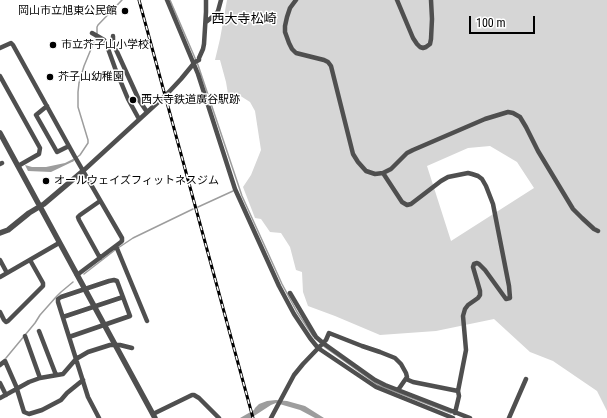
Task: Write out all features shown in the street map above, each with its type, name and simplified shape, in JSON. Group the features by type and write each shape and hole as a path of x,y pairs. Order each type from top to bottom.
{"street":[{"path":"167,0 195,62 235,189 269,266 294,314 306,332 376,387 455,415 470,418"},
{"path":"0,233 8,230 57,193 83,171 173,88 195,62 199,60 198,58 203,49 206,22 206,0"},
{"path":"206,22 216,14 221,0"},
{"path":"296,0 287,17 285,26 285,32 289,43 296,53 324,60 331,66 353,154 366,171 375,174 383,173 391,169 407,153 413,150 485,119 508,112 513,112 520,117 538,151 573,208 582,218 598,231"},
{"path":"397,0 413,38 420,47 424,48 430,44 431,38 431,0"},
{"path":"95,35 104,40 106,43 128,99 139,119"},
{"path":"113,36 113,42 139,100 147,112"},
{"path":"0,48 11,43 13,45 122,238 122,241 116,248 77,275"},
{"path":"0,76 40,148 39,154 18,166"},
{"path":"47,106 36,115 57,152 69,146"},
{"path":"0,133 115,345 152,417 194,395 219,418"},
{"path":"383,173 399,198 407,205 411,204 441,180 468,173 482,179 493,204 506,266 510,298 506,299 485,270 479,264 474,264 473,267 480,295 468,305 463,316 466,350 455,415"},
{"path":"100,201 78,217 100,258"},
{"path":"0,277 59,243"},
{"path":"116,248 147,321"},
{"path":"0,260 7,273"},
{"path":"0,312 4,320 6,322 8,321 43,286 43,283 30,260"},
{"path":"69,337 130,316 117,281 114,280 61,296 58,299 58,302 63,317 69,337 76,359 83,380 88,397 99,418"},
{"path":"290,293 321,345 380,383 455,415"},
{"path":"63,317 123,298"},
{"path":"39,331 56,374"},
{"path":"270,418 298,370 326,340 329,333 392,357 401,364 407,377 398,390"},
{"path":"25,336 40,378"},
{"path":"0,398 29,382 56,374 63,374 76,359 88,352 110,345 132,348"},
{"path":"0,365 5,361 24,412 29,414 42,410 61,400 83,380"},
{"path":"406,379 413,382 458,391"},
{"path":"509,418 526,379"},
{"path":"0,383 6,396"}],"shaded area":[{"path":"227,0 607,0 607,411 597,391 553,361 530,352 494,319 436,331 380,335 308,306 303,292 302,272 296,270 290,247 281,233 270,232 261,219 255,218 243,187 251,175 261,150 255,111 250,102 239,95 232,97 228,94 220,60 215,60","holes":["490,146 517,162 534,188 451,241 427,166 468,148"]},
{"path":"73,159 74,161 51,172 28,171 25,165 32,167 46,167 65,163"},
{"path":"276,400 287,401 305,406 324,418 315,418 300,410 276,403 251,418 240,418 254,410 259,404"}],"waterway":[{"path":"97,34 98,25 122,0"},
{"path":"170,0 198,65 242,196 282,284 297,312 313,336"},
{"path":"72,161 80,155 88,143 78,107 78,92 84,66 96,37"},
{"path":"198,207 233,191"},
{"path":"118,248 133,238 193,209"},
{"path":"84,274 115,250"},
{"path":"6,358 40,315 56,297 73,282"},
{"path":"322,345 378,385 451,413"}],"railway":[{"path":"139,0 253,418"}],"place":[{"name":"岡山市立旭東公民館","path":"125,11"},
{"name":"市立芥子山小学校","path":"53,45"},
{"name":"芥子山幼稚園","path":"50,77"},
{"name":"西大寺鉄道廣谷駅跡","path":"133,100"},
{"name":"オールウェイズフィットネスジム","path":"46,181"}],"district":[{"name":"西大寺松崎","path":"244,20"}]}
